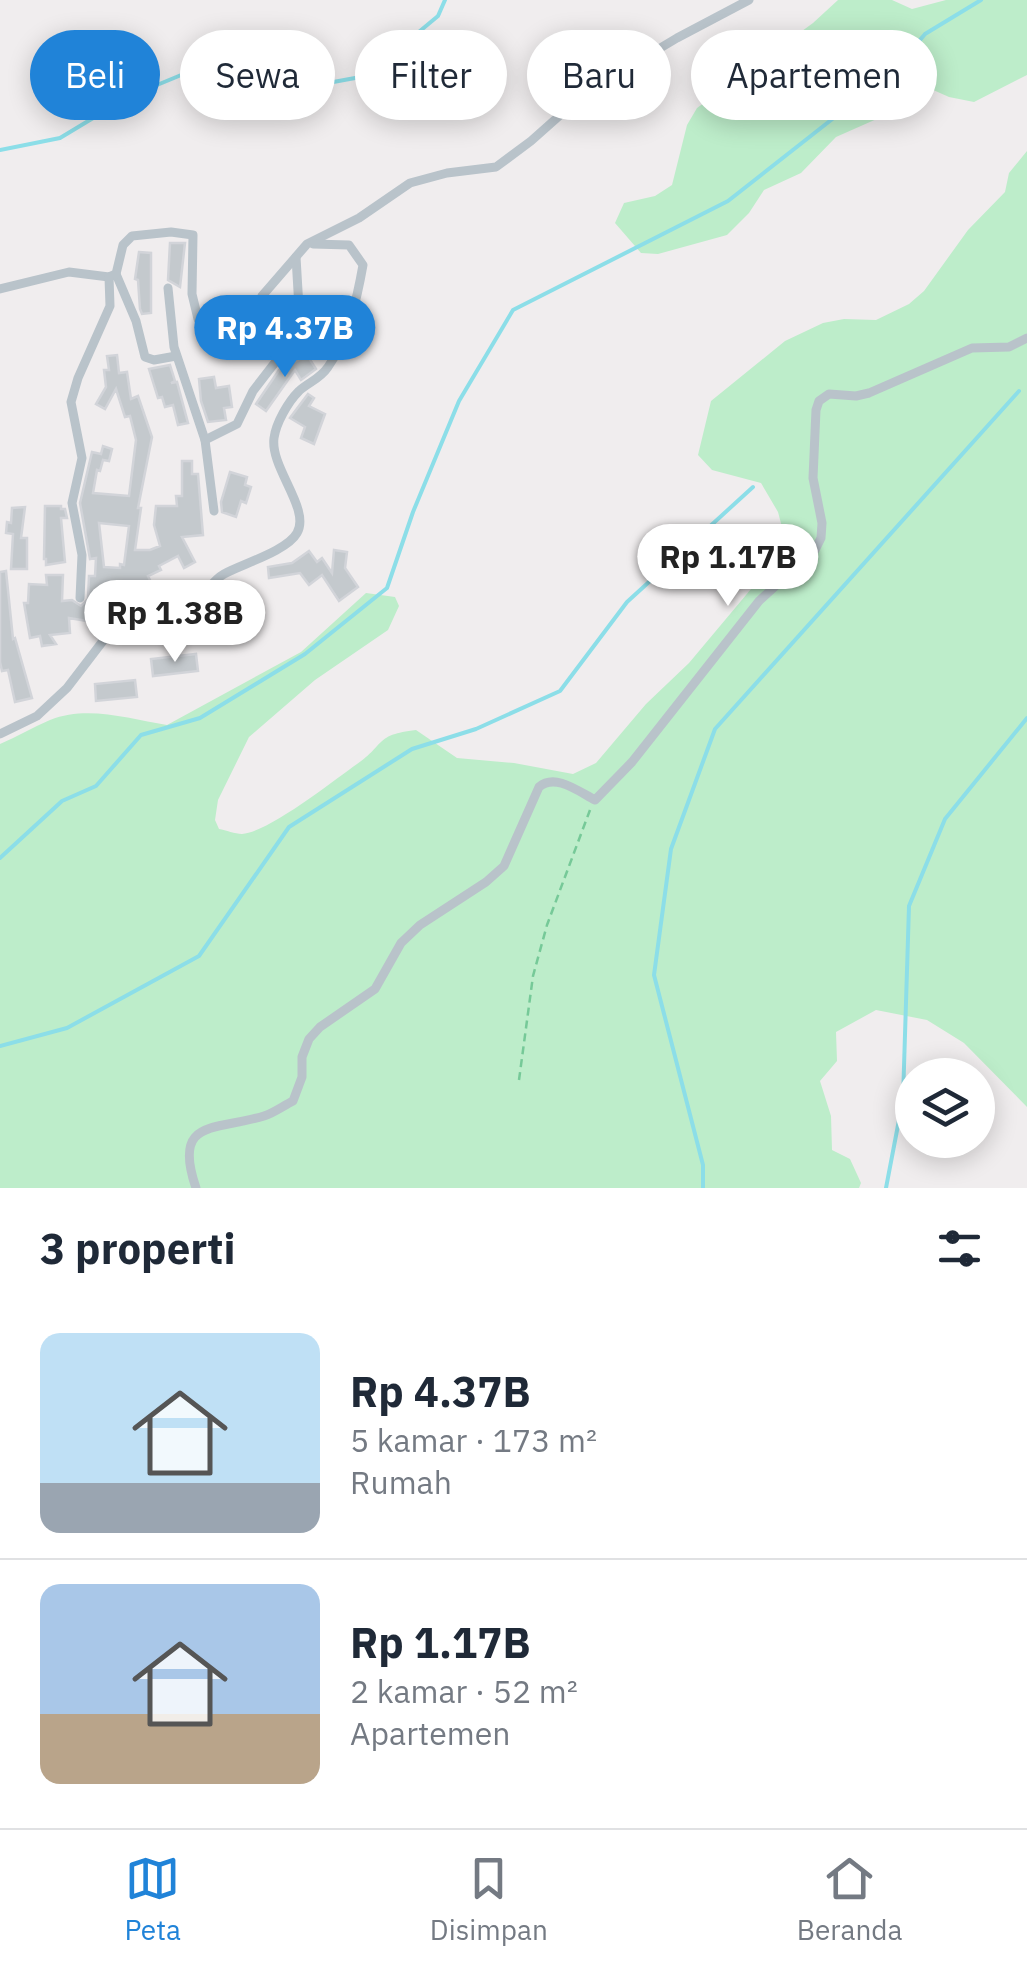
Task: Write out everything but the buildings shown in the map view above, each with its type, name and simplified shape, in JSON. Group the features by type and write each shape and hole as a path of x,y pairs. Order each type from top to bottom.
{"street":[{"path":"80,598 82,555 72,503 82,458 71,402 110,306 112,276 123,245 132,236 172,232 192,235 192,294 198,319 210,327 233,331 244,327 262,296 307,244 359,218 410,183 447,173 496,167 584,93 748,0"},
{"path":"0,734 37,716 67,688 106,637 191,605 201,599 219,576 290,542 299,530 300,517 280,469 274,436 300,390 317,381 331,364 350,319 363,266 354,248 343,242 307,244"},
{"path":"205,440 237,424 253,392 294,338 299,308 296,256"},
{"path":"0,290 69,272 112,276"},
{"path":"112,276 136,321 145,356 154,360 176,356"},
{"path":"168,288 176,356 205,440 214,511"},
{"path":"196,1188 188,1165 188,1145 199,1131 266,1115 292,1101 302,1077 302,1057 309,1039 375,989 401,943 420,925 504,866 538,786 553,780 595,800 632,762 759,601 814,550 822,538 813,478 819,401 829,394 869,393 972,348 1009,346 1027,338"}],"path":[{"path":"519,1080 533,976 547,925 595,800"}],"green space":[{"path":"838,0 892,0 912,9 946,0 1027,0 1027,75 974,102 949,97 937,92 937,30 803,30"},
{"path":"691,118 874,120 836,137 801,173 764,190 749,213 727,235 658,254 641,253 615,223 624,203 655,196 672,185"},
{"path":"1027,151 1027,1107 995,1074 995,1058 979,1058 964,1043 927,1020 876,1010 836,1032 837,1061 820,1081 831,1116 832,1150 850,1159 861,1183 859,1188 0,1188 0,744 50,720 79,714 167,725 301,652 366,593 395,597 399,606 388,630 315,680 249,737 218,800 215,820 219,829 242,834 268,825 333,782 387,738 403,732 416,730 457,758 573,774 596,763 646,704 689,663 772,564 783,531 778,512 761,483 712,470 698,455 711,401 785,341 823,323 876,320 909,304 924,291 968,230 1005,192 1009,173"}],"waterway":[{"path":"0,150 60,138 128,97 186,73 257,96 366,76 438,16 445,0"},
{"path":"0,858 62,801 96,786 141,735 200,718 305,654 387,588 413,512 459,401 513,310 728,201 896,69 925,34 981,0"},
{"path":"703,1188 703,1165 654,975 671,849 715,729 1019,391"},
{"path":"0,1046 67,1028 199,956 289,827 412,749 476,729 560,691 627,602 753,487"},
{"path":"886,1188 903,1099 909,906 945,819 1027,718"}]}
